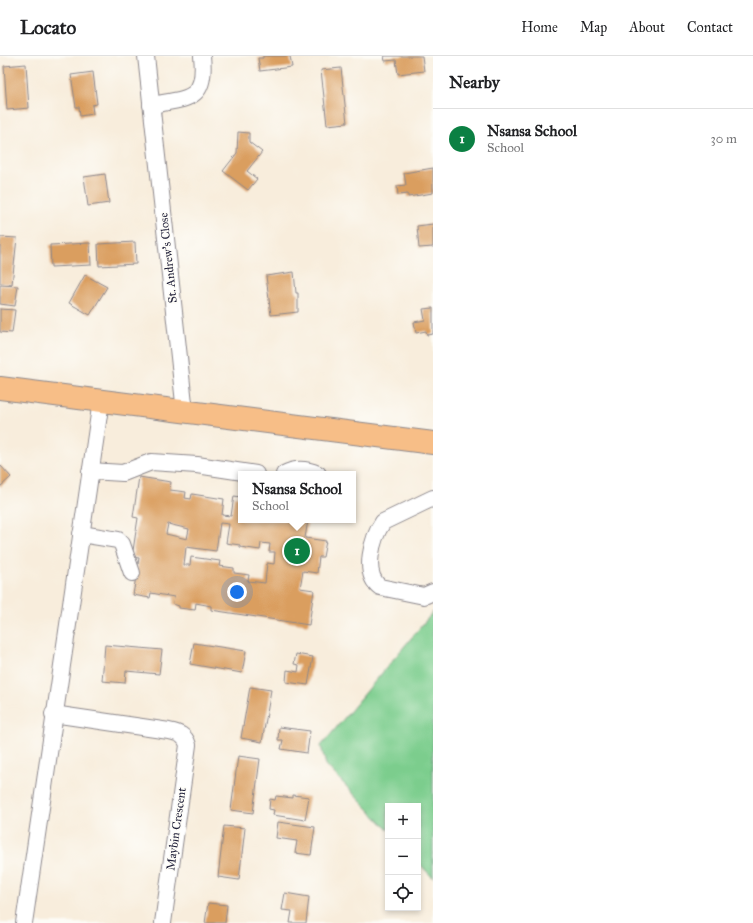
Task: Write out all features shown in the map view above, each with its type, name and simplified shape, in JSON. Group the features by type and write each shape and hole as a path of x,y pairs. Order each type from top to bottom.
{"highway":[{"path":"0,388 433,443"}],"street":[{"name":"St. Andrew's Close","path":"146,56 185,412"},
{"path":"151,105 188,98 196,93 203,77 202,56"},
{"path":"24,923 53,714 101,401"},
{"path":"90,471 123,473 151,462 197,465 238,471"},
{"path":"291,471 307,471"},
{"path":"433,498 383,522 379,528 372,552 370,572 374,583 380,587 424,596 433,592"},
{"path":"81,534 118,540 122,544 132,572"},
{"name":"Maybin Crescent","path":"53,714 169,731 183,735 188,745 163,923"}],"green space":[{"path":"433,612 433,878 421,865 421,803 385,803 385,827 326,765 321,746"}],"building":[{"path":"263,56 290,56 292,67 260,71 258,58 263,58"},
{"path":"384,56 422,56 424,71 398,74 396,60 385,61"},
{"path":"26,64 29,108 7,110 4,66"},
{"path":"341,68 347,123 327,125 321,70"},
{"path":"93,72 97,104 92,105 93,114 80,116 79,107 76,107 71,75"},
{"path":"238,132 249,133 249,142 262,152 247,171 257,179 248,190 223,171 237,153"},
{"path":"433,168 433,193 408,197 408,194 398,195 397,186 406,185 404,173"},
{"path":"105,174 109,203 88,206 84,177"},
{"path":"433,224 433,247 419,248 417,226"},
{"path":"0,237 17,238 12,284 0,283"},
{"path":"135,242 136,264 99,266 98,244"},
{"path":"90,243 91,265 51,267 50,245"},
{"path":"294,272 296,293 298,293 298,312 271,315 266,276"},
{"path":"85,275 107,287 90,315 69,303"},
{"path":"0,285 18,286 15,306 0,304"},
{"path":"433,308 433,334 427,335 426,331 416,333 414,322 425,320 423,309"},
{"path":"0,309 15,310 12,333 0,332"},
{"path":"0,465 11,477 0,487"},
{"path":"139,477 171,482 170,490 186,492 185,498 191,499 192,494 224,499 222,515 231,516 234,496 238,497 238,523 308,523 305,538 326,541 323,557 319,557 317,573 303,571 300,588 314,590 309,625 211,610 211,606 196,603 195,610 179,608 179,606 173,604 174,597 151,593 150,598 133,595 139,558 132,557 138,518 133,517","holes":["220,523 229,524 226,543 260,550 261,543 270,544 269,552 275,552 274,564 267,563 265,583 248,581 249,575 234,573 234,568 219,566 220,561 191,557 190,565 184,565 186,547 216,551","168,524 189,529 187,539 166,534"]},
{"path":"194,643 246,651 242,673 190,664"},
{"path":"105,645 162,650 159,674 126,671 125,683 102,681"},
{"path":"296,654 313,657 308,685 286,682 287,670 298,672 299,665 294,664"},
{"path":"250,687 271,690 262,742 241,738"},
{"path":"279,727 310,731 307,753 281,749 283,740 278,740"},
{"path":"238,756 260,759 253,813 231,810"},
{"path":"293,795 309,797 305,820 273,815 274,810 269,809 270,799 275,800 276,796 293,798"},
{"path":"278,822 315,827 311,855 295,853 297,841 276,838"},
{"path":"224,826 245,828 239,880 218,877"},
{"path":"285,893 309,897 306,923 290,923 292,911 282,910"},
{"path":"208,903 227,905 225,923 205,923"}],"place":[{"name":"Nsansa School","path":"297,551"}]}
